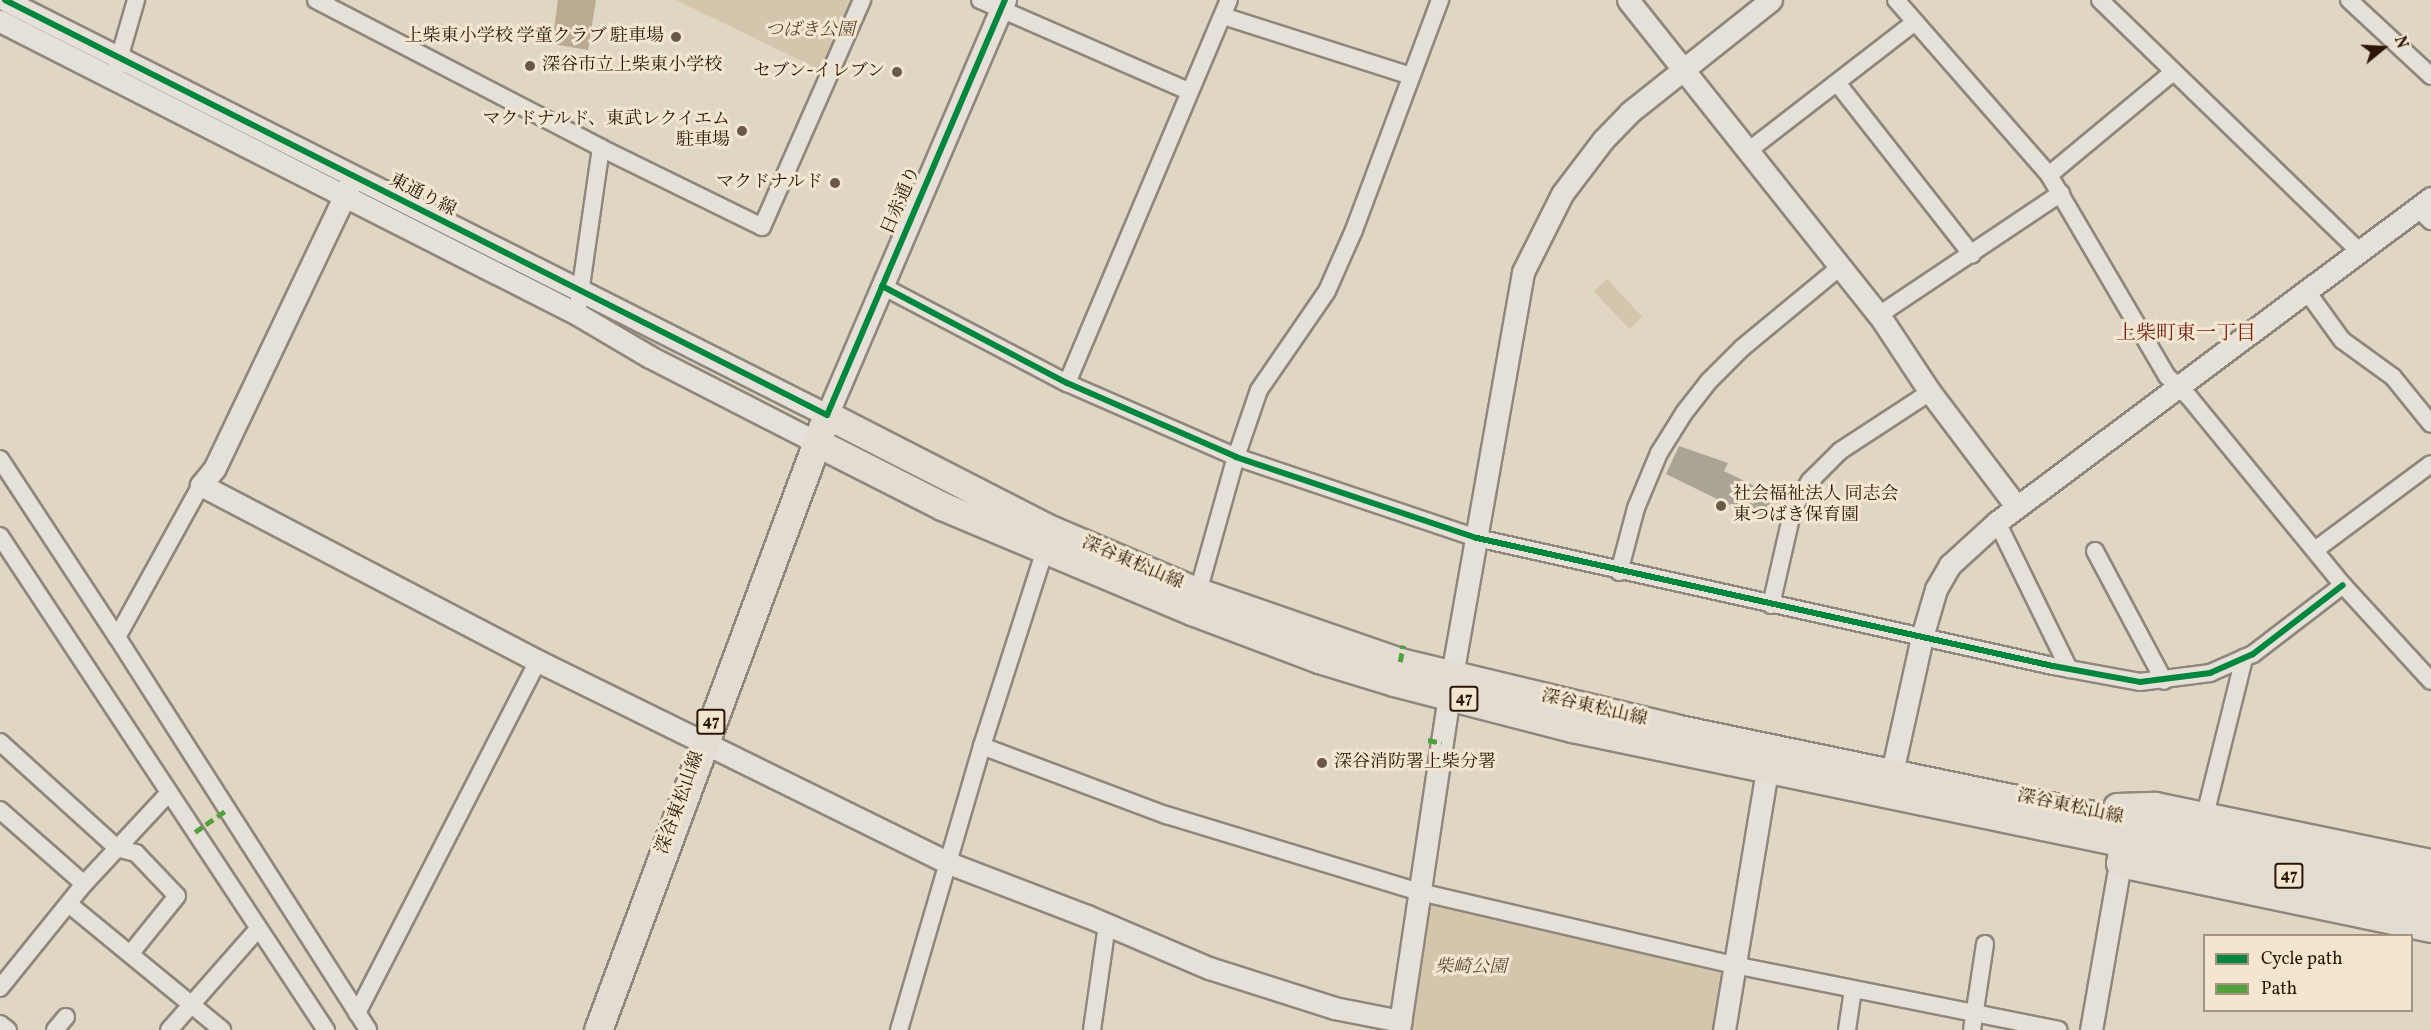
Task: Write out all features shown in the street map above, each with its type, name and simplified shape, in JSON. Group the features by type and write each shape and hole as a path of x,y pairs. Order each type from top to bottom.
{"main road":[{"name":"深谷東松山線","path":"598,1030 703,741 827,415 1048,540"},
{"name":"深谷東松山線","path":"816,442 942,506 1048,540 1195,602 1305,632 1451,685 1770,758 1890,782 2135,844 2431,907"},
{"name":"深谷東松山線","path":"1890,782 2079,809 2135,844 2431,885"},
{"path":"2079,809 2155,806 2431,863"},
{"path":"2135,844 2431,928"}],"street":[{"path":"113,79 136,0"},
{"path":"316,0 601,148 762,227 861,0"},
{"path":"980,0 1003,4 1188,91"},
{"path":"1195,602 1236,457 1260,390 1331,280 1354,230 1440,0"},
{"path":"1628,0 1880,315 1929,392 2017,507"},
{"path":"201,485 537,661 946,862 1278,992 1400,1026 1451,685 1507,350 1524,272 1538,236 1562,194 1603,140 1630,112 1772,0"},
{"path":"1896,0 2049,176 2167,376 2343,585 2431,681"},
{"path":"2100,0 2360,252"},
{"path":"2349,0 2431,76"},
{"name":"日赤通り","path":"827,415 1003,4"},
{"name":"東通り線","path":"4,5 120,58 650,357 816,442"},
{"path":"1067,383 1188,91 1226,8 1411,76"},
{"name":"東通り線","path":"0,21 113,79 580,293 827,415"},
{"path":"1748,151 1838,84 1915,22"},
{"path":"2049,176 2172,72"},
{"path":"1838,84 1972,255"},
{"path":"577,314 601,148"},
{"path":"117,637 201,485 214,469 348,187"},
{"path":"1880,315 2061,193"},
{"path":"1890,782 1922,637 1936,589 1950,565 2017,507 2308,293 2360,252 2427,209"},
{"path":"1619,572 1647,481 1659,453 1684,412 1708,382 1742,348 1840,267"},
{"path":"882,286 1067,383 1236,457 1477,538 1619,572 2068,669 2139,682 2164,681 2210,673 2244,658 2343,585"},
{"path":"2308,293 2342,340 2393,377 2431,424"},
{"path":"1771,605 1793,509 1810,481 1840,451 1929,392"},
{"path":"0,459 117,637 368,1030"},
{"path":"2315,550 2431,464"},
{"path":"1997,522 2068,669"},
{"path":"1,538 326,1030"},
{"path":"899,1030 946,862 1048,540"},
{"path":"2095,551 2164,681"},
{"path":"2205,815 2244,658"},
{"path":"357,1013 537,661"},
{"path":"0,742 117,848 136,853 177,896 131,953"},
{"path":"982,746 1166,814 1420,892 1734,965 1853,990 1973,1022 2059,1030"},
{"path":"1724,1030 1770,758"},
{"path":"0,988 70,905 84,884 169,793"},
{"path":"0,810 84,884"},
{"path":"2091,1030 2135,844"},
{"path":"70,905 222,1030"},
{"path":"1092,1030 1107,925"},
{"path":"169,1030 190,1004 203,996 258,929"},
{"path":"1973,1022 1985,944"},
{"path":"1847,1030 1853,990"},
{"path":"55,1030 66,1017"},
{"path":"0,1024 8,1030"}],"green space":[{"name":"つばき公園","path":"676,0 858,0 826,73"},
{"path":"1607,279 1642,317 1629,329 1594,291"},
{"name":"柴崎公園","path":"1420,892 1734,965 1724,1030 1399,1030"}],"shaded area":[{"path":"558,0 596,0 588,50 552,44"}],"building":[{"path":"1679,446 1728,463 1724,471 1775,496 1762,521 1666,474"}],"marked path":[{"path":"1400,662 1403,645"},
{"path":"1428,740 1442,743"},
{"path":"195,832 228,809"}],"cycle path":[{"path":"5,0 827,415 1005,0"},
{"path":"882,286 1067,383 1236,457 1477,538 2053,666 2140,682 2210,673 2253,654 2343,585"}],"place":[{"name":"上柴東小学校 学童クラブ 駐車場","path":"676,37"},
{"name":"深谷市立上柴東小学校","path":"530,66"},
{"name":"セブン-イレブン","path":"897,72"},
{"name":"マクドナルド、東武レクイエム 駐車場","path":"742,131"},
{"name":"マクドナルド","path":"835,183"},
{"name":"社会福祉法人 同志会 東つばき保育園","path":"1721,506"},
{"name":"深谷消防署上柴分署","path":"1322,763"}],"district":[{"name":"上柴町東一丁目","path":"2186,334"}]}
